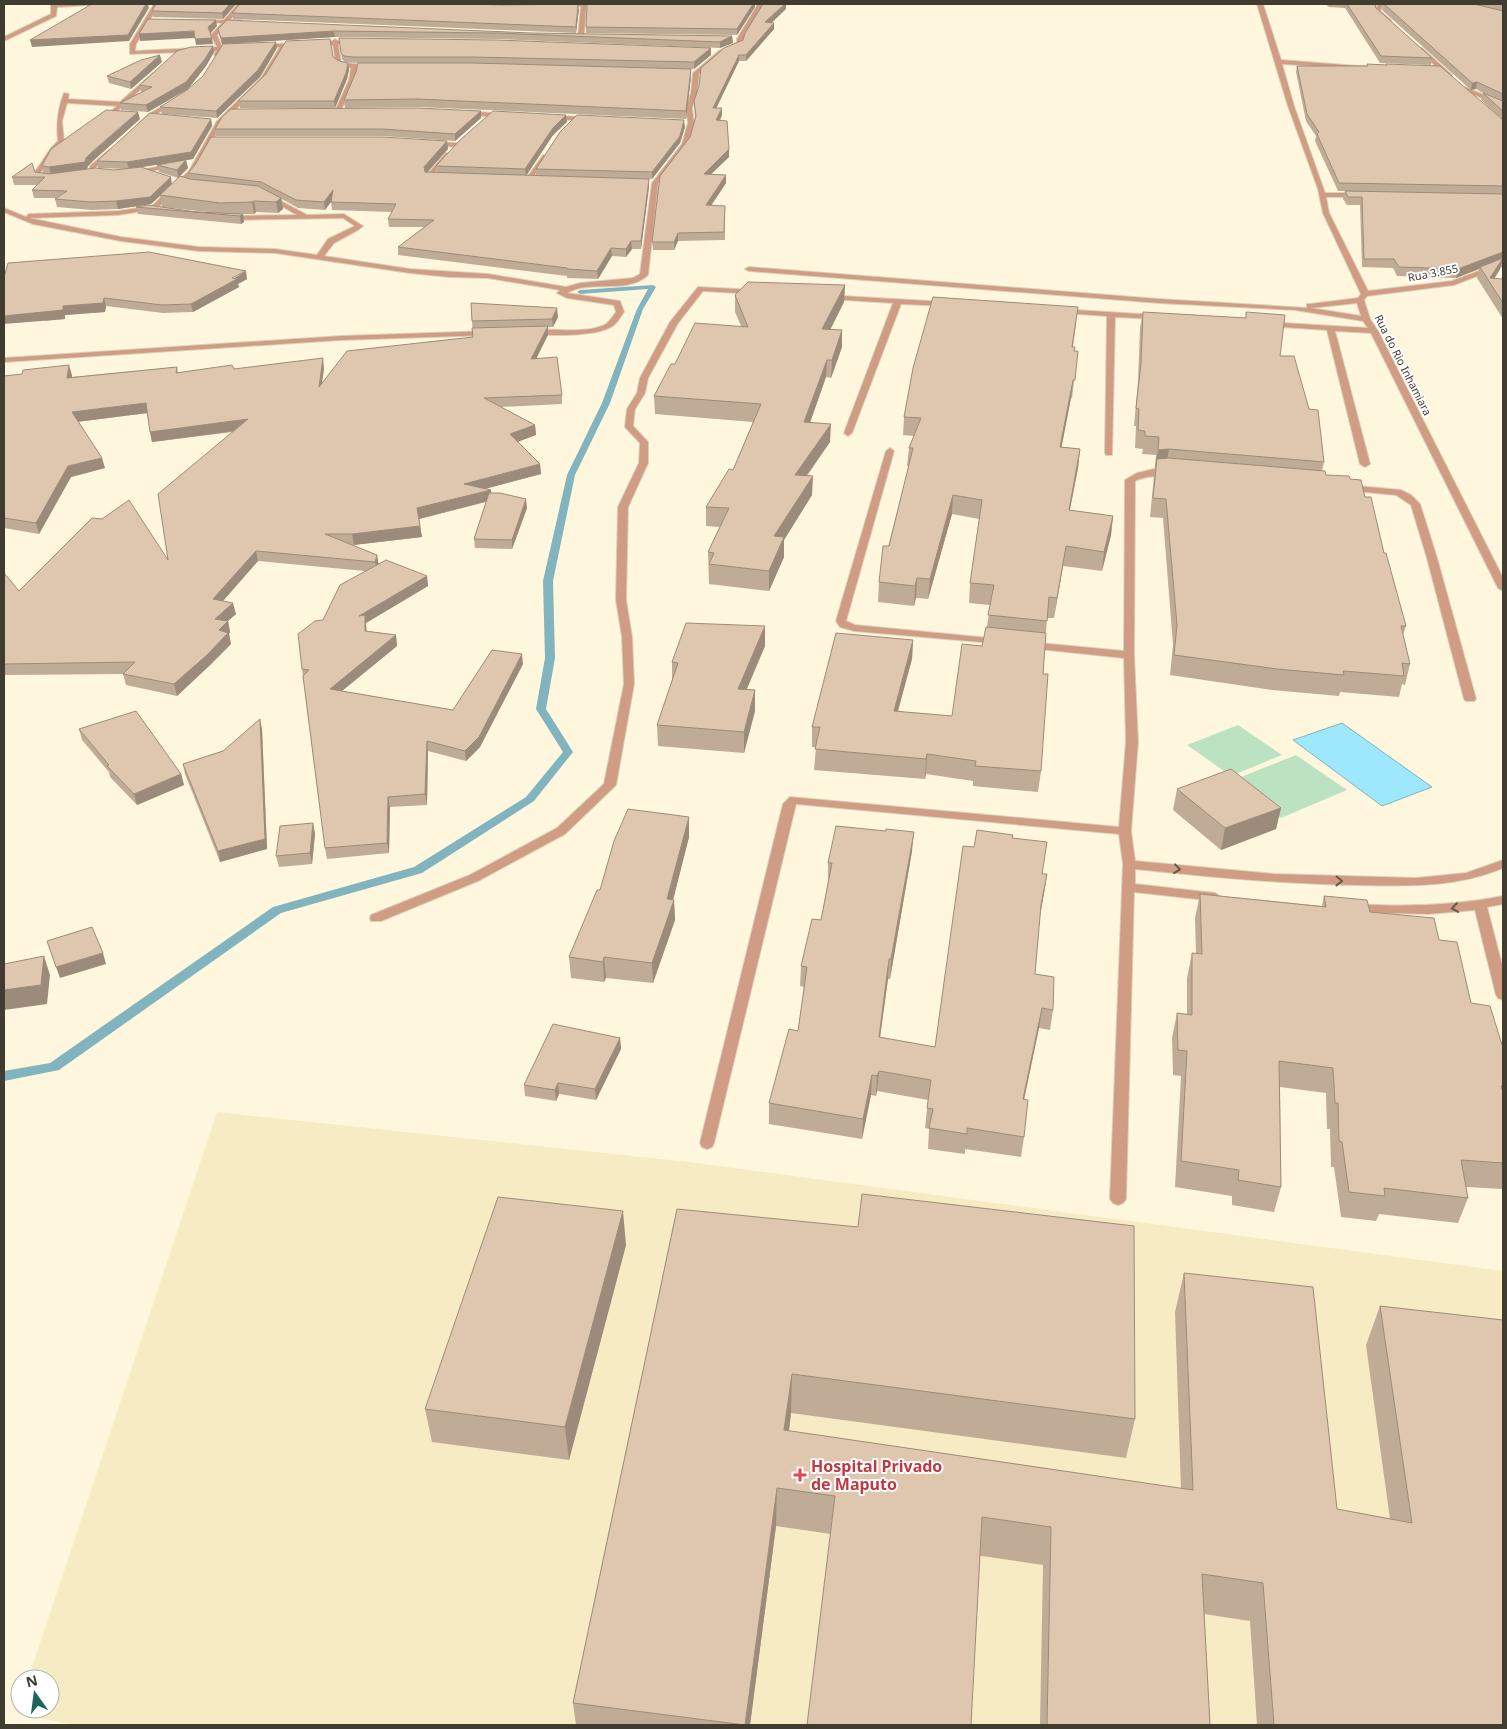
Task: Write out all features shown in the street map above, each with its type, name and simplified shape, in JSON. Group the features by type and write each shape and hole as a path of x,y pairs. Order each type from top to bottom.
{"street":[{"path":"4,40 54,15 54,5 117,4"},
{"path":"149,4 165,4"},
{"path":"156,4 130,52 239,47"},
{"path":"214,62 220,49 214,36 241,4"},
{"path":"556,5 619,4"},
{"path":"687,73 696,73 722,52 740,44 740,38 761,4"},
{"name":"Rua do Rio Inhamiara","path":"1260,4 1279,62 1290,106 1321,189 1326,212 1362,297 1366,319 1374,331 1503,588"},
{"path":"1381,4 1377,11 1397,28"},
{"path":"581,36 584,5"},
{"path":"146,21 156,21"},
{"path":"194,21 250,22"},
{"path":"571,36 590,36"},
{"path":"730,38 740,38"},
{"path":"335,41 337,61 342,65 382,67"},
{"path":"257,46 335,41 363,42"},
{"path":"18,216 118,213 154,208 192,172 219,122 263,79 284,44"},
{"path":"1415,45 1483,106"},
{"path":"171,58 178,51"},
{"path":"712,52 722,52"},
{"path":"1279,62 1373,67"},
{"path":"338,111 352,80 354,67"},
{"path":"1434,69 1443,69"},
{"path":"125,114 112,112 157,71"},
{"path":"4,210 33,222 121,239 199,249 275,252 449,275 488,276 566,289 589,284 640,279 644,275 655,183 685,144 691,123 688,110 694,93 696,73"},
{"path":"1461,85 1503,105"},
{"path":"138,126 151,115 184,96"},
{"path":"60,178 42,178 39,177 38,172 53,149 61,141 59,121 64,98 121,104"},
{"path":"328,111 347,111"},
{"path":"228,112 238,112"},
{"path":"462,113 509,116"},
{"path":"142,114 161,116"},
{"path":"484,121 491,115"},
{"path":"547,117 594,119"},
{"path":"569,125 575,119"},
{"path":"209,121 219,122"},
{"path":"681,123 691,123"},
{"path":"437,177 428,176 464,139"},
{"path":"210,140 218,140"},
{"path":"420,143 457,145"},
{"path":"97,172 92,170 92,167 118,144"},
{"path":"520,179 533,179 548,151"},
{"path":"188,164 198,163"},
{"path":"123,172 178,165"},
{"path":"139,171 160,176"},
{"path":"88,174 97,172 116,173"},
{"path":"173,180 192,186"},
{"path":"646,182 655,183"},
{"path":"262,193 307,216"},
{"path":"1322,195 1370,196"},
{"path":"150,209 164,213"},
{"path":"220,218 344,216 359,226 331,241 320,258"},
{"name":"Rua 3.855","path":"1295,308 1454,283 1503,264"},
{"path":"749,269 1159,301 1295,308 1366,319"},
{"path":"517,332 605,328 613,322 620,312 617,303 567,296 561,293 566,289"},
{"path":"376,918 474,878 561,831 610,785 629,684 627,637 621,600 623,507 626,495 633,487 644,465 644,442 629,427 631,409 641,393 644,378 674,322 701,289 763,292"},
{"path":"822,296 956,305"},
{"path":"848,433 898,301"},
{"path":"1053,311 1171,318"},
{"path":"1109,453 1111,315"},
{"path":"1260,324 1374,331"},
{"path":"1330,328 1365,464"},
{"path":"4,360 340,338 497,332"},
{"path":"890,451 841,621 844,625 854,628 1129,655"},
{"path":"1118,1199 1129,864 1124,832 1132,742 1129,655 1130,480 1149,472 1186,474"},
{"path":"1333,487 1398,492 1408,497 1415,504 1470,699"},
{"path":"707,1143 789,804 794,800 1124,832"},
{"path":"1129,864 1195,872 1306,881 1410,882 1448,882 1481,874 1503,864"},
{"path":"1127,887 1228,898"},
{"path":"1343,908 1399,912 1449,909 1503,900"},
{"path":"1480,904 1503,995"}],"shaded area":[{"name":"Hospital Privado de Maputo","path":"217,1112 689,1162 1503,1271 1503,1725 73,1725 45,1719 60,1719 60,1669 31,1669"}],"green space":[{"path":"1238,725 1282,755 1231,776 1187,745"},
{"path":"1296,755 1347,790 1281,818 1231,781"}],"water":[{"path":"1342,723 1432,787 1382,806 1293,740"}],"building":[{"path":"92,4 146,4 128,35 30,40"},
{"path":"156,4 230,4 222,13 152,11"},
{"path":"240,4 578,4 576,27 232,13"},
{"path":"587,4 753,4 737,29 586,27"},
{"path":"763,4 785,4 765,22 774,23 746,55 739,55 713,108 722,108 716,120 727,121 729,149 704,174 726,175 706,205 725,206 724,232 678,233 674,242 652,242 660,176 690,137 696,116 694,101 699,86 701,68 724,48 743,40 745,33"},
{"path":"1347,4 1376,4 1375,7 1432,58 1381,56"},
{"path":"1384,4 1474,4 1503,11 1503,94 1477,82 1472,83"},
{"path":"148,19 216,20 208,27 212,38 195,39 194,31 139,34"},
{"path":"227,20 531,33 732,36 720,42 497,33 334,31 221,38 218,29"},
{"path":"339,38 496,40 711,48 694,62 473,57 353,57 344,56 341,53"},
{"path":"330,39 333,57 348,63 346,73 334,101 238,101 266,74 286,41"},
{"path":"276,42 258,70 216,111 160,107 187,90 203,76 223,44"},
{"path":"213,46 186,82 146,105 120,103 152,87 140,85 177,51 191,47"},
{"path":"160,55 130,82 107,76 141,60"},
{"path":"358,63 473,63 691,69 686,111 417,99 344,100"},
{"path":"1367,64 1440,66 1503,120 1503,186 1339,183 1317,134 1319,132 1307,114 1297,66 1368,66"},
{"path":"1483,93 1503,101 1503,111"},
{"path":"417,108 481,111 455,134 382,129 215,129 222,117 231,109"},
{"path":"106,110 138,112 92,152 85,162 49,167 42,166 51,149"},
{"path":"493,111 566,115 553,128 525,169 436,166 460,140"},
{"path":"150,113 211,119 191,152 127,162 97,161"},
{"path":"577,115 684,120 680,136 652,172 536,169 560,132"},
{"path":"211,137 382,137 447,141 424,167 425,172 649,179 641,241 631,241 626,249 611,248 597,271 567,269 398,247 434,220 388,219 396,204 331,202 333,190 324,202 296,200 261,182 188,173 195,165"},
{"path":"186,160 177,170 157,165"},
{"path":"32,163 35,172 49,174 95,168 114,170 141,167 171,177 150,197 90,202 55,199 67,191 32,190 45,177 12,177"},
{"path":"180,176 190,179 258,186 281,198 276,202 220,203 160,195"},
{"path":"1345,191 1503,194 1503,252 1458,269 1399,267 1394,259 1364,259 1362,197 1348,197"},
{"path":"148,205 196,212 243,214 240,216 136,207"},
{"path":"149,252 246,271 232,278 237,279 191,304 162,305 104,298 103,303 63,306 63,310 4,316 4,277 8,263"},
{"path":"1503,258 1490,278 1503,279 1503,303 1480,267"},
{"path":"748,282 845,285 822,329 842,330 832,360 827,360 804,422 831,424 795,475 813,476 774,536 784,537 769,571 709,564 714,553 708,552 729,508 706,507 729,469 733,470 761,404 654,396 671,364 675,364 695,323 748,327 735,295"},
{"path":"933,297 1078,307 1072,347 1075,347 1074,351 1078,351 1075,380 1073,380 1060,447 1080,449 1069,510 1113,516 1104,552 1066,546 1057,598 1049,597 1047,621 988,615 994,585 970,583 982,500 953,495 930,579 917,578 915,586 879,582 883,546 889,546 913,448 909,448 921,418 904,417 913,368"},
{"path":"471,303 557,308 552,319 472,321"},
{"path":"1143,312 1246,318 1246,312 1285,315 1280,356 1294,356 1309,409 1318,410 1324,462 1169,449 1158,450 1159,437 1145,436 1145,431 1138,430 1139,409 1136,408 1141,363"},
{"path":"548,326 531,359 557,357 562,395 484,398 535,425 510,434 540,464 464,484 491,490 417,508 420,526 352,534 325,534 377,555 375,562 256,551 213,599 233,603 215,619 228,621 219,630 228,633 207,655 174,684 123,674 135,662 4,664 4,573 19,591 92,518 102,519 129,500 168,560 158,494 248,419 150,432 146,403 72,412 102,458 68,466 36,523 4,518 4,376 22,374 23,370 69,365 67,378 177,367 176,373 232,365 234,369 323,358 319,387 347,351 473,337 472,328"},
{"path":"1169,458 1325,471 1326,475 1349,476 1350,479 1361,480 1365,497 1371,497 1384,553 1386,553 1406,626 1401,626 1410,664 1402,663 1404,676 1343,671 1344,675 1277,669 1174,655 1177,625 1166,499 1153,498 1157,459"},
{"path":"489,493 500,493 526,499 512,540 474,539"},
{"path":"386,560 427,576 359,616 365,615 365,631 396,635 330,689 453,710 492,650 522,654 479,737 465,751 427,741 425,794 388,797 387,843 325,848 303,676 309,670 302,669 298,634 315,621 323,620 340,585"},
{"path":"686,623 765,626 738,689 755,690 744,732 657,725 678,663 672,662"},
{"path":"986,627 1046,633 1043,674 1048,674 1041,771 975,766 976,761 927,754 926,759 815,749 820,727 812,727 836,633 913,640 894,711 952,716 962,644 982,646"},
{"path":"136,711 181,774 134,794 107,766 109,765 79,729"},
{"path":"260,719 265,839 218,851 183,764 223,751"},
{"path":"1231,769 1281,808 1225,828 1177,789"},
{"path":"628,809 689,817 667,899 674,900 652,963 604,957 603,962 569,957 597,890 600,890 614,841"},
{"path":"313,823 310,853 276,856 280,826"},
{"path":"836,826 914,832 891,959 889,959 879,1037 935,1047 963,846 974,847 977,830 1013,835 1012,838 1047,842 1042,874 1047,874 1041,905 1035,974 1054,977 1053,1010 1042,1008 1023,1099 1028,1100 1024,1137 967,1128 967,1134 929,1128 933,1109 927,1108 931,1080 879,1071 877,1076 872,1075 863,1119 769,1103 789,1029 798,1031 807,967 801,966 812,919 821,920 832,863 828,863"},
{"path":"1200,894 1326,907 1324,896 1367,900 1370,912 1434,918 1439,940 1457,942 1471,1003 1490,1006 1503,1048 1503,1086 1501,1086 1503,1092 1503,1163 1461,1160 1468,1198 1384,1188 1385,1196 1349,1192 1342,1142 1339,1141 1338,1103 1335,1103 1333,1068 1279,1061 1281,1187 1238,1180 1239,1170 1181,1161 1187,1051 1178,1050 1177,1013 1192,1015 1192,953 1202,954"},
{"path":"92,927 103,953 56,967 47,941"},
{"path":"44,956 41,985 4,990 4,964"},
{"path":"553,1024 620,1038 595,1089 558,1083 555,1090 524,1085"},
{"path":"862,1194 1134,1226 1135,1419 792,1374 784,1430 1193,1490 1184,1273 1313,1287 1337,1509 1412,1523 1380,1306 1503,1320 1503,1725 1274,1725 1263,1583 1202,1574 1210,1725 1047,1725 1051,1527 982,1517 971,1725 807,1725 835,1496 777,1488 745,1725 573,1703 677,1209 858,1227"},
{"path":"498,1197 623,1211 565,1427 425,1409"}],"waterway":[{"path":"4,1076 54,1067 277,910 418,870 530,799 568,752 541,709 550,658 548,581 571,475 606,403 640,309 653,287 580,292"}],"place":[{"name":"Hospital Privado de Maputo","path":"800,1475"}]}
